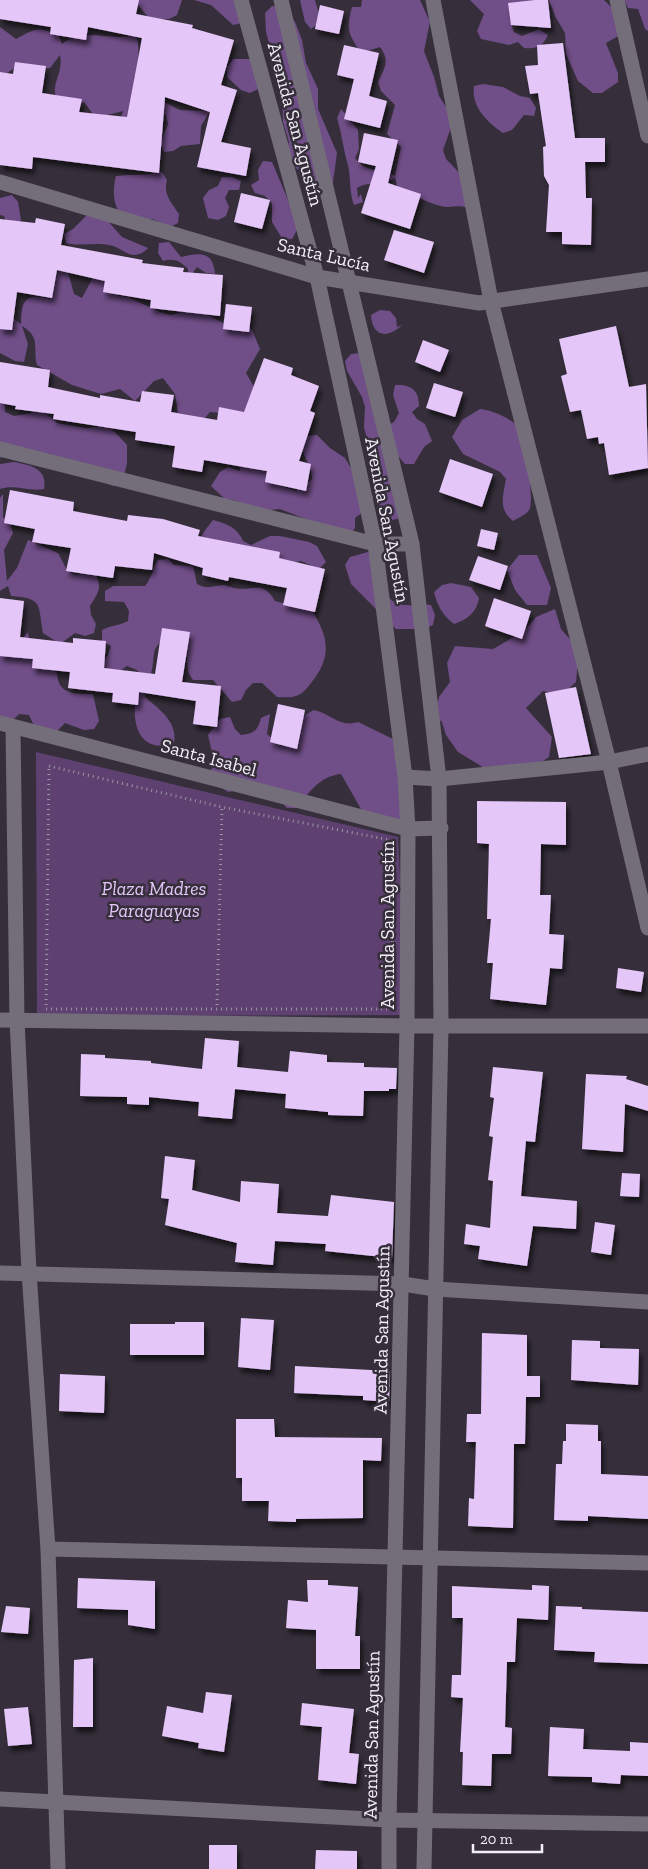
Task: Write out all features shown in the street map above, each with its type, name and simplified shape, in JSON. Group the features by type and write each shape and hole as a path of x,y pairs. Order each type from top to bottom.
{"street":[{"name":"Avenida San Agustín","path":"241,0 317,277 375,544 405,777 408,829 407,1026 403,1284 389,1820 390,1869"},
{"name":"Avenida San Agustín","path":"281,0 412,544 439,779 441,828 441,1026 432,1556 424,1869"},
{"path":"433,0 491,301 609,762 648,928"},
{"path":"617,0 648,136"},
{"name":"Santa Lucía","path":"0,182 317,277 479,303 648,279"},
{"path":"0,449 375,544 412,544"},
{"path":"6,725 29,1272 48,1549 58,1869"},
{"name":"Santa Isabel","path":"6,725 408,829 441,828"},
{"path":"405,777 439,779 609,762 648,754"},
{"path":"0,1020 407,1026 648,1026"},
{"path":"0,1273 29,1272 403,1284 436,1289 648,1302"},
{"path":"48,1549 396,1555 648,1563"},
{"path":"0,1799 56,1800 389,1820 648,1824"}],"path":[{"path":"49,766 222,807 390,840 394,1009 217,1008 46,1010 49,766"},
{"path":"217,1008 222,807"}],"green space":[{"name":"Plaza Madres Paraguayas","path":"36,752 398,837 407,1015 37,1016"}],"shaded area":[{"path":"124,0 182,0 177,15 169,19 150,19 137,4"},
{"path":"194,0 248,0 242,23 233,25 211,5"},
{"path":"300,0 315,0 319,14 319,23 311,29 305,22"},
{"path":"362,0 420,0 430,22 424,51 439,96 450,113 453,122 443,150 446,159 474,188 467,208 460,206 445,207 403,194 397,186 395,177 387,182 367,184 357,188 358,198 361,194 363,202 354,205 351,195 350,175 337,118 341,109 358,130 359,149 355,158 359,163 368,168 395,176 401,147 387,134 395,105 381,91 378,82 383,72 385,56 380,47 361,53 349,31 352,7 361,7"},
{"path":"470,0 539,0 511,23 514,32 522,36 539,29 548,35 541,45 532,48 524,48 518,42 509,45 481,39 477,31 484,14"},
{"path":"549,0 604,0 612,8 622,34 606,43 618,73 618,82 602,93 593,93 578,81 566,54 565,33 555,16"},
{"path":"624,0 648,0 648,31 645,29 638,9 628,8"},
{"path":"272,6 281,7 295,22 302,40 306,63 318,89 318,109 337,153 332,189 325,196 317,191 306,174 297,169 287,152 289,142 283,122 282,92 266,32 265,13"},
{"path":"0,27 16,39 28,32 46,31 59,36 62,44 80,36 125,37 135,35 138,41 139,70 134,78 145,92 180,110 210,111 201,126 200,144 181,146 173,151 164,152 160,143 168,124 166,115 158,112 128,125 120,121 123,111 96,118 84,102 66,108 59,101 55,89 60,70 60,55 50,68 41,69 22,63 7,73 0,75"},
{"path":"233,59 251,59 258,89 250,93 241,90 227,77 227,67"},
{"path":"483,84 503,87 520,96 530,98 536,108 534,116 524,115 512,130 503,133 486,119 475,101 474,86"},
{"path":"263,161 272,162 297,221 297,230 292,239 283,240 272,222 272,203 265,196 255,193 251,185 259,180 258,170"},
{"path":"162,172 167,180 166,190 168,198 179,214 178,223 170,227 152,219 134,225 127,221 118,211 114,197 116,176"},
{"path":"222,177 232,177 241,181 239,190 229,190 225,198 229,207 226,216 218,220 208,218 203,198 209,190 218,186"},
{"path":"12,195 18,202 21,220 16,228 7,225 4,216 0,215 0,198"},
{"path":"87,215 106,219 122,237 148,248 142,253 135,255 107,245 66,243 64,234 73,229"},
{"path":"169,242 181,257 199,254 208,257 214,266 215,274 206,273 197,267 188,279 188,269 185,266 174,260 163,261 158,253 159,243"},
{"path":"67,268 74,294 82,298 92,279 101,275 108,281 111,290 118,296 128,297 162,313 171,315 191,310 200,311 225,324 244,324 252,330 260,349 246,373 260,397 256,404 245,412 232,414 210,412 204,419 178,413 175,394 163,378 154,381 135,401 120,389 101,394 72,385 37,365 34,339 28,330 22,326 28,344 24,362 15,361 0,353 0,317 14,319 21,324 22,309 26,300 35,297 50,299 58,271"},
{"path":"380,310 390,311 396,318 397,327 402,325 386,334 378,332 374,328 371,315"},
{"path":"360,353 386,426 394,422 399,413 393,395 395,385 410,387 416,392 419,400 419,406 412,412 417,419 425,424 432,441 424,447 414,464 405,464 398,456 401,518 392,520 382,515 379,506 375,477 376,467 364,428 365,407 362,397 347,371 345,361 351,354"},
{"path":"0,398 5,403 5,412 14,416 43,411 57,423 86,428 106,426 115,432 127,445 127,463 123,481 114,486 15,449 0,458"},
{"path":"480,409 503,416 523,429 529,471 531,505 526,513 513,521 503,507 506,479 500,472 463,454 452,437 462,420"},
{"path":"317,435 330,448 345,458 355,475 369,489 373,497 370,507 355,518 355,528 349,536 280,509 261,511 234,500 225,499 211,486 220,472 228,467 240,471 240,468 248,462 268,463 265,472 277,485 296,491 312,479 312,474 300,441 308,436"},
{"path":"14,462 32,467 41,472 45,482 44,489 33,490 11,487 0,489 0,464"},
{"path":"3,494 3,517 10,523 13,533 4,550 7,581 17,568 28,540 58,553 67,570 75,575 85,572 95,574 99,583 99,590 90,606 91,615 96,624 94,633 85,636 75,633 60,644 43,633 39,609 34,601 11,596 8,586 0,591 0,498"},
{"path":"213,520 231,527 238,532 243,541 251,545 270,536 280,536 309,542 317,546 326,562 319,569 301,561 292,563 202,564 193,566 194,553 198,542"},
{"path":"368,552 377,564 384,589 392,601 403,605 431,605 435,615 433,625 424,629 396,629 351,584 345,565 350,557"},
{"path":"519,555 537,555 551,588 547,605 527,605 515,590 507,570"},
{"path":"168,559 174,565 193,566 197,584 201,586 223,585 241,589 262,588 275,601 312,611 318,620 325,638 325,656 318,674 306,689 298,695 277,697 262,683 253,683 246,690 241,700 232,702 213,680 193,680 187,666 186,641 175,632 156,647 150,678 145,691 145,697 166,717 173,729 174,743 156,745 144,739 136,725 135,703 143,677 137,670 127,666 113,676 104,673 102,663 108,655 111,646 102,641 102,630 128,621 129,611 124,602 105,601 105,591 113,586 145,586 158,560"},
{"path":"451,583 471,587 479,598 471,615 454,624 441,610 434,592 442,585"},
{"path":"555,609 561,629 573,643 578,662 576,682 562,695 543,691 526,708 552,737 549,757 532,768 491,772 458,752 446,735 442,722 435,716 439,697 450,682 447,663 455,646 493,649 524,631 536,617"},
{"path":"28,632 32,659 57,673 61,686 69,692 93,694 99,721 94,729 84,730 65,723 52,736 37,732 29,715 19,714 6,727 0,721 0,653 14,657 22,639"},
{"path":"314,710 340,722 358,722 393,739 408,814 397,827 361,809 341,774 321,781 297,808 287,808 265,786 228,792 212,782 209,772 215,765 208,735 220,719 230,717 235,729 241,735 255,731 261,718 270,714 267,734 281,746 290,746 301,720"}],"building":[{"path":"0,0 139,0 136,14 193,25 192,28 234,40 221,85 237,90 221,142 251,148 246,176 197,167 210,112 165,97 159,173 33,157 32,169 0,165 0,72 13,74 15,62 46,66 42,93 82,99 79,112 127,117 142,38 88,27 86,40 50,34 51,27 0,19"},
{"path":"548,0 551,28 511,25 508,3"},
{"path":"320,5 344,11 339,34 315,29"},
{"path":"563,43 575,138 605,138 605,162 585,162 586,198 592,198 591,245 562,244 562,232 546,232 549,185 544,176 543,147 546,146 538,93 530,94 525,66 538,65 537,45"},
{"path":"344,45 379,53 369,96 387,101 380,128 344,119 354,79 337,75"},
{"path":"364,133 398,140 388,183 421,194 410,229 361,213 376,166 358,162"},
{"path":"241,193 270,200 262,229 234,222"},
{"path":"36,218 65,224 61,245 143,260 142,263 184,268 183,272 223,275 220,316 150,308 151,300 103,292 105,281 57,270 52,298 17,292 12,330 0,329 0,219 35,223"},
{"path":"394,230 434,242 424,273 384,260"},
{"path":"226,304 252,307 249,332 223,329"},
{"path":"616,326 629,387 646,384 648,468 609,475 604,443 599,444 598,437 587,439 581,410 570,412 561,376 567,374 559,339"},
{"path":"423,340 449,350 440,372 415,362"},
{"path":"264,358 293,368 291,375 319,386 310,411 315,413 299,461 311,464 306,491 265,482 267,471 204,460 202,472 172,467 175,446 135,440 136,432 53,419 54,414 15,409 16,406 0,403 0,362 50,370 48,387 100,398 100,395 140,402 142,391 174,395 171,412 217,420 219,407 244,412"},
{"path":"434,383 463,392 455,417 426,408"},
{"path":"450,459 493,474 482,507 439,492"},
{"path":"10,490 74,502 73,511 127,521 128,515 163,519 200,530 198,536 280,552 279,558 325,569 315,612 283,605 287,588 229,577 228,581 202,575 203,568 154,553 152,570 115,566 113,578 66,571 71,548 32,542 35,529 4,523"},
{"path":"481,529 498,533 494,550 477,546"},
{"path":"478,556 508,566 500,590 469,580"},
{"path":"0,598 24,601 20,637 73,643 73,638 106,641 104,668 155,674 162,628 190,632 182,682 221,686 217,727 193,724 196,701 139,692 138,705 112,702 113,693 68,688 70,672 32,668 33,659 0,656"},
{"path":"494,598 531,611 522,639 485,626"},
{"path":"576,687 591,754 559,758 545,693"},
{"path":"278,704 305,710 297,749 270,742"},
{"path":"477,801 566,802 566,845 541,844 540,895 551,895 549,934 564,935 562,969 550,968 546,1005 490,999 493,963 487,963 491,919 487,919 489,844 477,843"},
{"path":"618,968 644,972 641,992 616,988"},
{"path":"205,1038 239,1041 237,1067 288,1072 290,1051 327,1055 327,1062 364,1063 364,1067 397,1068 396,1089 389,1089 389,1091 364,1091 363,1116 328,1115 328,1112 285,1108 286,1094 235,1089 232,1119 198,1116 199,1102 149,1097 149,1105 127,1104 127,1097 80,1096 81,1054 105,1055 105,1058 151,1061 151,1063 202,1069"},
{"path":"493,1067 543,1072 535,1142 526,1141 521,1196 577,1201 576,1229 533,1226 527,1266 478,1259 480,1246 464,1244 466,1224 490,1228 493,1181 488,1180 493,1137 489,1136 494,1098 490,1097"},
{"path":"586,1074 627,1076 626,1079 648,1086 648,1111 625,1104 623,1152 582,1149"},
{"path":"165,1156 195,1160 192,1190 240,1202 241,1181 279,1184 277,1213 328,1216 331,1195 394,1202 392,1258 325,1251 326,1244 275,1241 273,1265 235,1262 237,1243 165,1225 169,1199 161,1198"},
{"path":"622,1173 640,1174 639,1197 620,1196"},
{"path":"595,1222 615,1225 611,1255 591,1252"},
{"path":"241,1318 274,1320 270,1370 238,1367"},
{"path":"175,1322 204,1322 204,1355 130,1355 130,1324 175,1324"},
{"path":"482,1333 527,1335 527,1376 540,1376 540,1397 526,1397 525,1444 514,1444 513,1528 468,1526 469,1498 474,1499 476,1442 466,1442 467,1414 481,1414"},
{"path":"572,1340 600,1341 600,1348 639,1349 638,1385 571,1380"},
{"path":"295,1366 390,1371 389,1402 363,1400 363,1396 294,1393"},
{"path":"60,1374 105,1376 104,1413 59,1411"},
{"path":"236,1419 274,1419 275,1437 382,1438 381,1461 363,1460 363,1518 296,1519 296,1522 268,1521 269,1501 242,1501 242,1478 236,1478"},
{"path":"566,1424 598,1425 598,1441 601,1441 601,1474 648,1476 648,1519 588,1516 588,1521 554,1520 556,1464 562,1464 563,1441 566,1441"},
{"path":"78,1578 155,1581 155,1629 128,1625 128,1610 77,1608"},
{"path":"307,1580 328,1580 328,1585 358,1587 355,1636 360,1636 360,1669 316,1669 316,1630 286,1628 288,1600 308,1602"},
{"path":"532,1585 549,1586 548,1620 517,1618 515,1662 507,1662 505,1727 512,1728 511,1754 492,1754 491,1786 462,1785 463,1752 460,1752 463,1698 451,1697 452,1675 461,1675 463,1618 452,1618 452,1586 532,1590"},
{"path":"6,1606 30,1608 28,1634 1,1632"},
{"path":"556,1606 648,1612 648,1664 594,1662 595,1652 554,1650"},
{"path":"93,1658 93,1727 73,1727 74,1660"},
{"path":"206,1692 232,1695 224,1752 198,1748 199,1743 162,1736 167,1706 203,1713"},
{"path":"302,1703 354,1709 349,1753 359,1754 356,1784 318,1780 322,1727 300,1725"},
{"path":"28,1707 32,1744 8,1746 4,1709"},
{"path":"550,1727 584,1729 583,1749 630,1751 630,1742 648,1743 648,1776 621,1775 620,1784 592,1782 592,1777 548,1776"},
{"path":"209,1845 237,1845 237,1869 209,1869"},
{"path":"316,1850 357,1851 357,1869 315,1869"}]}
